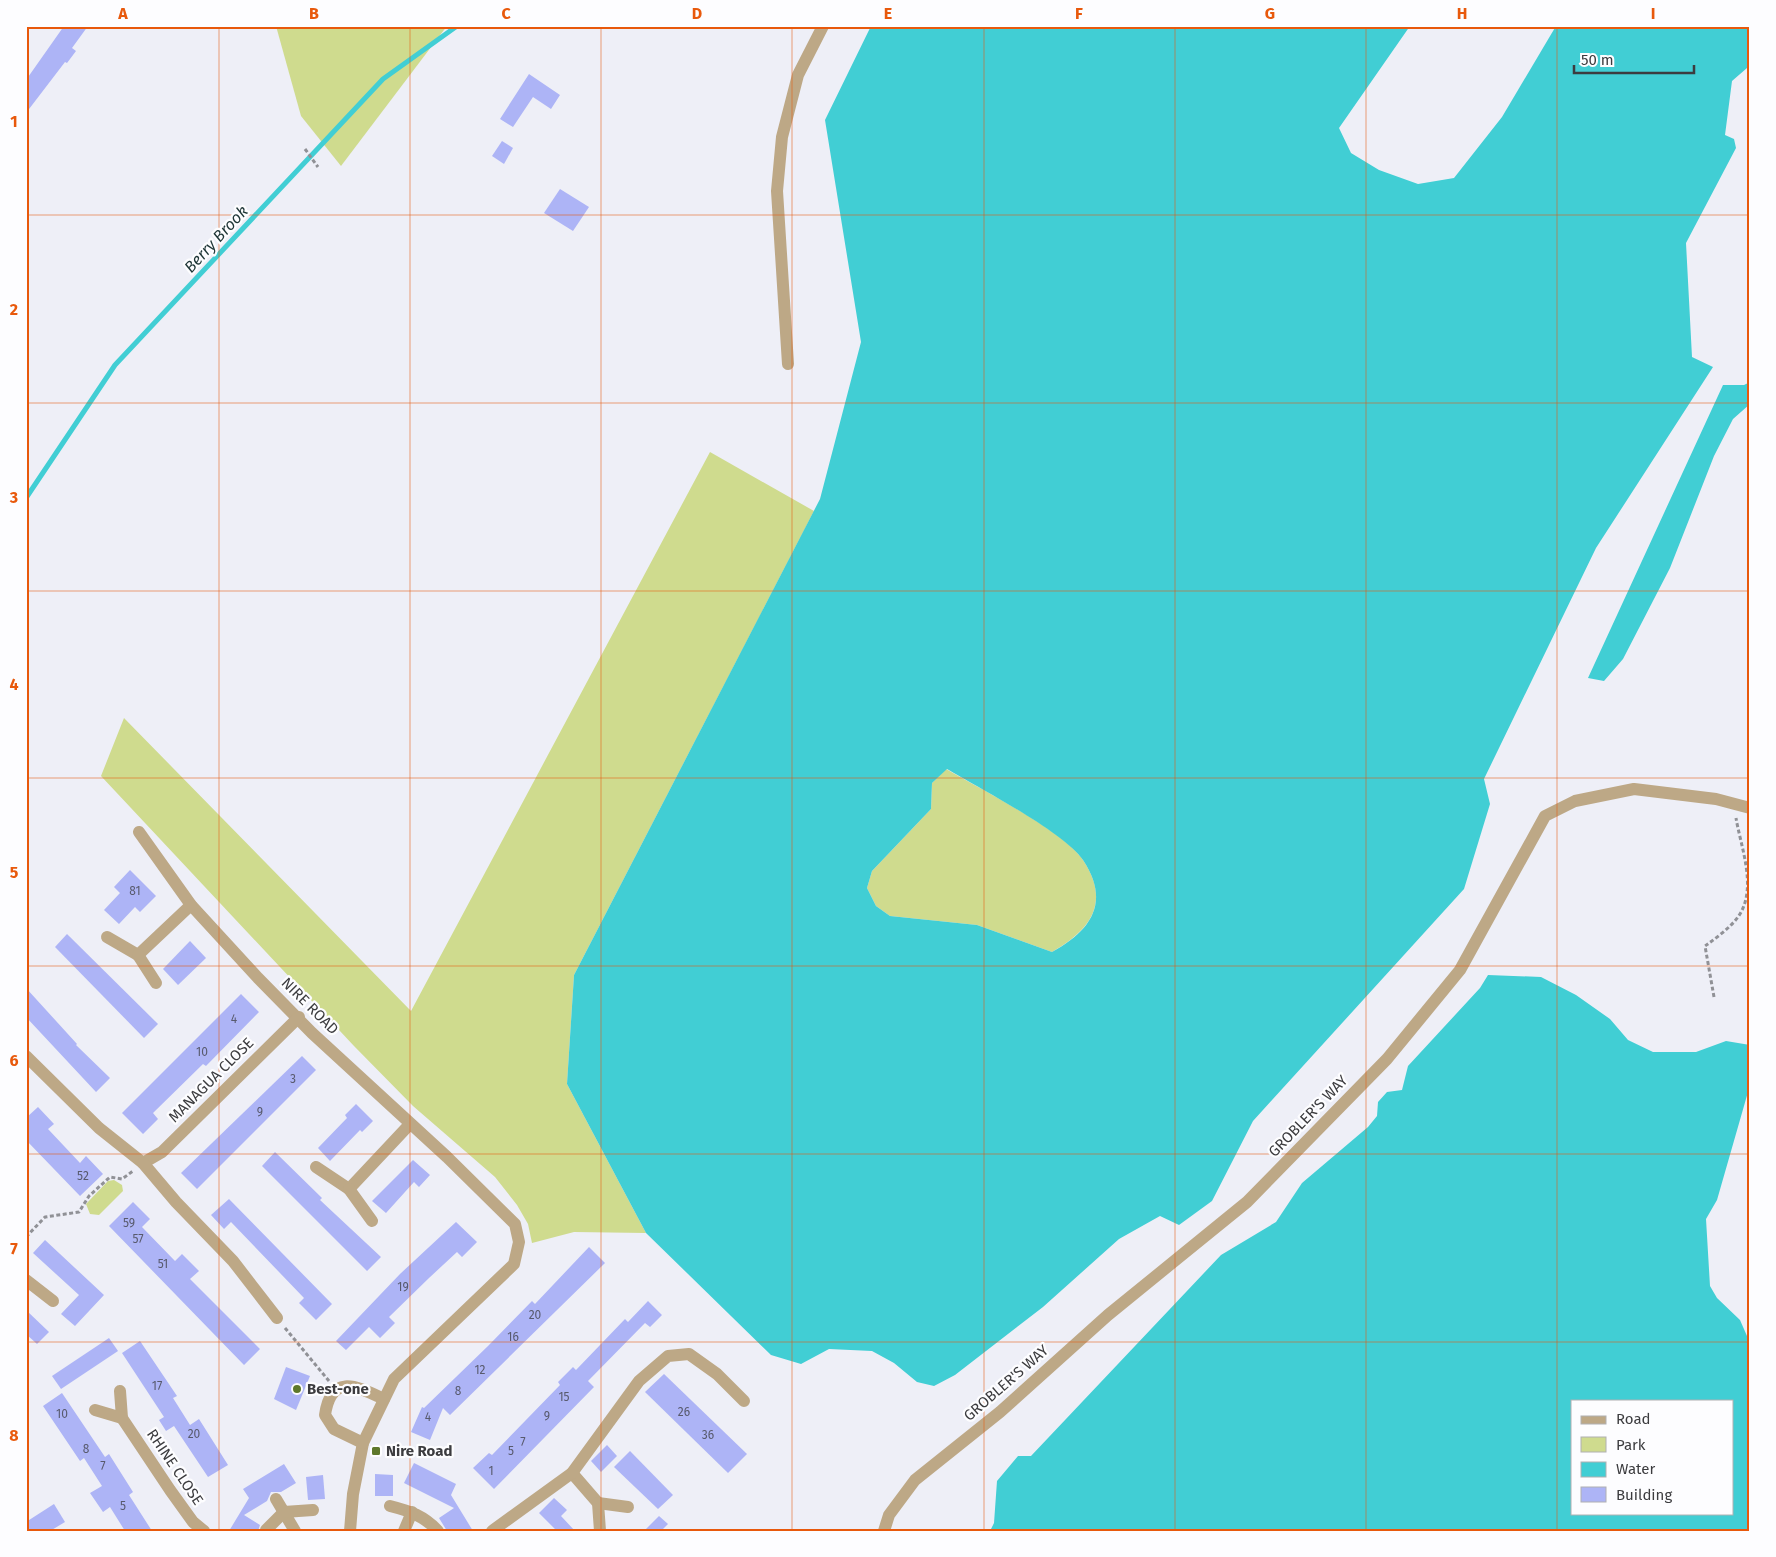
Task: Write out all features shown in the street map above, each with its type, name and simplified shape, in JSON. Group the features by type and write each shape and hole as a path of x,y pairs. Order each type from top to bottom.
{"street":[{"path":"788,364 777,191 782,137 798,75 823,26"},
{"name":"GROBLER'S WAY","path":"884,1531 889,1515 915,1480 1000,1412 1108,1315 1247,1202 1387,1058 1460,970 1545,816 1575,801 1634,789 1716,799 1750,808"},
{"name":"NIRE ROAD","path":"139,832 191,905 299,1017 312,1033 501,1208 515,1224 519,1242 514,1264 394,1379 363,1443 353,1494 350,1531"},
{"path":"138,955 191,905"},
{"path":"107,937 138,955 156,983"},
{"name":"MANAGUA CLOSE","path":"143,1162 162,1152 299,1017"},
{"path":"26,1056 99,1128 143,1162 176,1202 233,1262 277,1318"},
{"path":"350,1188 410,1124"},
{"path":"316,1167 350,1188 372,1221"},
{"path":"26,1280 53,1301"},
{"path":"492,1531 572,1473 639,1381 668,1356 689,1354 717,1374 744,1402"},
{"path":"363,1443 334,1429 324,1415 327,1400 336,1388 351,1385 384,1399"},
{"name":"RHINE CLOSE","path":"120,1391 122,1418 193,1522 204,1531"},
{"path":"95,1410 122,1418"},
{"path":"572,1473 598,1503 600,1531"},
{"path":"276,1499 294,1531"},
{"path":"598,1503 628,1507"},
{"path":"390,1506 412,1512 427,1520 438,1531"},
{"path":"266,1530 284,1512 313,1510"},
{"path":"404,1531 412,1512"}],"path":[{"path":"305,149 318,166"},
{"path":"1714,996 1705,946 1738,917 1746,893 1747,869 1739,839 1734,804"},
{"path":"26,1237 45,1217 78,1212 89,1196 110,1177 122,1179 143,1162"},
{"path":"277,1318 336,1388"}],"green space":[{"path":"276,26 447,26 341,166 301,116"},
{"path":"710,452 814,511 574,975 567,1084 646,1233 574,1232 532,1243 528,1224 517,1205 495,1177 413,1106 354,1046 101,776 124,718 411,1011"},
{"path":"946,769 1040,823 1058,836 1083,860 1091,875 1095,889 1096,902 1093,914 1077,934 1052,952 977,925 890,916 876,906 867,888 872,871 931,809 932,783"},
{"path":"114,1180 122,1185 123,1191 99,1215 90,1214 86,1204 108,1181"}],"water":[{"path":"871,26 1410,26 1339,128 1351,153 1379,170 1418,184 1454,178 1502,117 1556,26 1750,26 1750,69 1747,68 1732,81 1725,135 1734,139 1736,148 1686,243 1692,357 1713,367 1596,548 1484,779 1490,804 1464,889 1253,1121 1212,1201 1179,1225 1160,1216 1119,1239 1043,1307 955,1375 934,1386 917,1382 894,1363 872,1351 829,1349 801,1364 771,1355 646,1233 567,1084 574,975 820,499 861,342 825,120","holes":["947,769 1040,824 1073,849 1083,860 1091,875 1096,902 1093,914 1086,925 1066,944 1052,952 977,925 890,916 876,906 867,888 872,871 931,809 932,783"]},
{"path":"1750,382 1750,404 1733,419 1714,456 1670,568 1623,659 1604,681 1588,678 1723,385 1744,385"},
{"path":"1488,975 1541,977 1576,995 1610,1019 1628,1040 1653,1052 1696,1052 1726,1041 1750,1045 1750,1085 1717,1200 1706,1219 1710,1286 1717,1298 1740,1320 1747,1336 1750,1337 1750,1531 990,1531 994,1523 997,1481 1018,1456 1031,1456 1221,1255 1276,1222 1302,1183 1368,1127 1377,1116 1378,1102 1387,1092 1402,1090 1408,1066 1480,988"}],"building":[{"path":"64,26 88,26 72,48 76,51 67,63 65,62 26,113 26,80"},
{"path":"529,74 560,95 551,109 533,97 513,127 500,119"},
{"path":"502,141 513,148 504,164 492,156"},
{"path":"560,189 589,207 573,231 544,213"},
{"path":"130,870 156,896 140,912 135,907 119,924 104,910 120,893 114,887"},
{"path":"67,934 158,1024 144,1038 55,947"},
{"path":"190,941 206,958 178,985 163,969"},
{"path":"26,988 76,1045 110,1078 96,1092 26,1017"},
{"path":"241,994 259,1012 206,1066 203,1064 153,1113 158,1119 143,1134 122,1113"},
{"path":"302,1056 316,1070 197,1189 181,1173"},
{"path":"356,1104 373,1121 362,1132 360,1130 330,1161 318,1148 347,1118 345,1115"},
{"path":"38,1107 54,1124 48,1129 80,1163 86,1156 103,1174 80,1196 26,1140 26,1118"},
{"path":"275,1152 322,1198 320,1200 381,1257 367,1271 262,1166"},
{"path":"413,1160 430,1175 419,1187 414,1182 386,1213 372,1201"},
{"path":"229,1199 332,1304 316,1320 299,1303 304,1298 231,1222 224,1229 211,1215"},
{"path":"133,1202 150,1219 142,1227 175,1261 182,1254 199,1271 190,1279 260,1349 244,1365 109,1226"},
{"path":"456,1222 477,1242 462,1257 457,1252 389,1317 395,1323 380,1338 369,1327 346,1350 336,1341 400,1274"},
{"path":"45,1240 104,1295 75,1326 61,1314 79,1295 33,1253"},
{"path":"589,1247 605,1263 450,1415 443,1408 430,1440 411,1432 422,1407 424,1408 532,1301 535,1304"},
{"path":"648,1301 662,1315 650,1327 645,1323 588,1381 594,1387 494,1489 473,1468 489,1453 492,1455 560,1385 558,1382 573,1367 576,1370 625,1319 628,1322"},
{"path":"26,1310 49,1332 37,1344 26,1334"},
{"path":"109,1338 118,1351 61,1389 52,1376"},
{"path":"140,1341 177,1396 173,1398 190,1425 199,1419 228,1465 208,1477 174,1426 166,1431 159,1420 164,1417 122,1353"},
{"path":"286,1367 310,1376 296,1410 274,1399"},
{"path":"664,1374 747,1454 728,1473 645,1392"},
{"path":"62,1393 105,1457 109,1454 133,1492 129,1495 152,1531 125,1531 110,1507 103,1512 90,1493 102,1486 84,1458 80,1461 43,1406"},
{"path":"607,1445 617,1456 601,1472 591,1461"},
{"path":"630,1451 673,1495 658,1509 614,1467"},
{"path":"414,1463 456,1484 451,1495 473,1531 447,1531 439,1518 454,1508 404,1483"},
{"path":"284,1464 296,1483 281,1492 271,1492 267,1501 244,1515 260,1525 258,1531 229,1531 249,1498 243,1489"},
{"path":"375,1474 393,1475 393,1496 375,1496"},
{"path":"323,1475 325,1499 308,1500 306,1477"},
{"path":"554,1498 567,1510 561,1516 575,1531 557,1531 539,1513"},
{"path":"54,1504 65,1522 50,1531 26,1531 26,1522"},
{"path":"659,1516 668,1524 661,1531 644,1531"}],"waterway":[{"name":"Berry Brook","path":"26,498 115,365 383,79 457,26"}],"place":[{"name":"Best-one","path":"297,1389"},
{"name":"Nire Road","path":"376,1451"}]}
